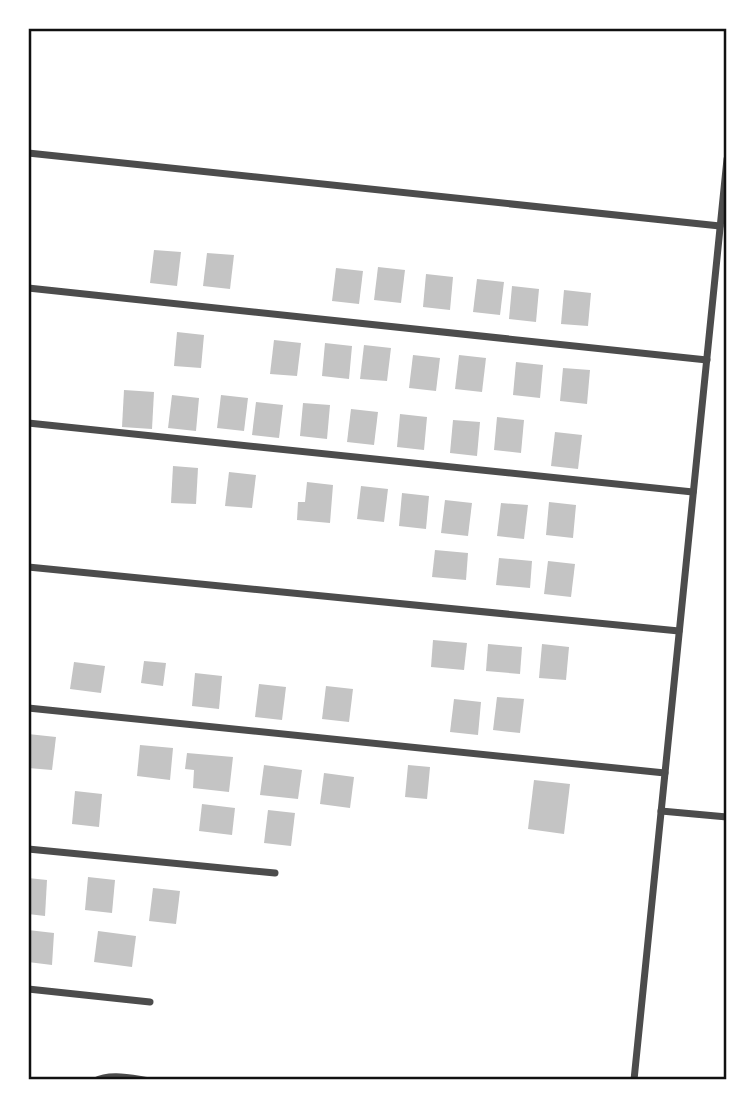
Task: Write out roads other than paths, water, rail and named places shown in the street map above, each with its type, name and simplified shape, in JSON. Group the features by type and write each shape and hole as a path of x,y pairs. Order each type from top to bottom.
{"street":[{"path":"28,153 720,226"},
{"path":"634,1080 727,159"},
{"path":"28,288 707,360"},
{"path":"28,423 694,492"},
{"path":"28,567 680,631"},
{"path":"28,708 665,773"},
{"path":"661,811 727,817"},
{"path":"28,849 275,873"},
{"path":"28,989 150,1002"}],"lane":[{"path":"94,1080 103,1076 154,1080"}]}
